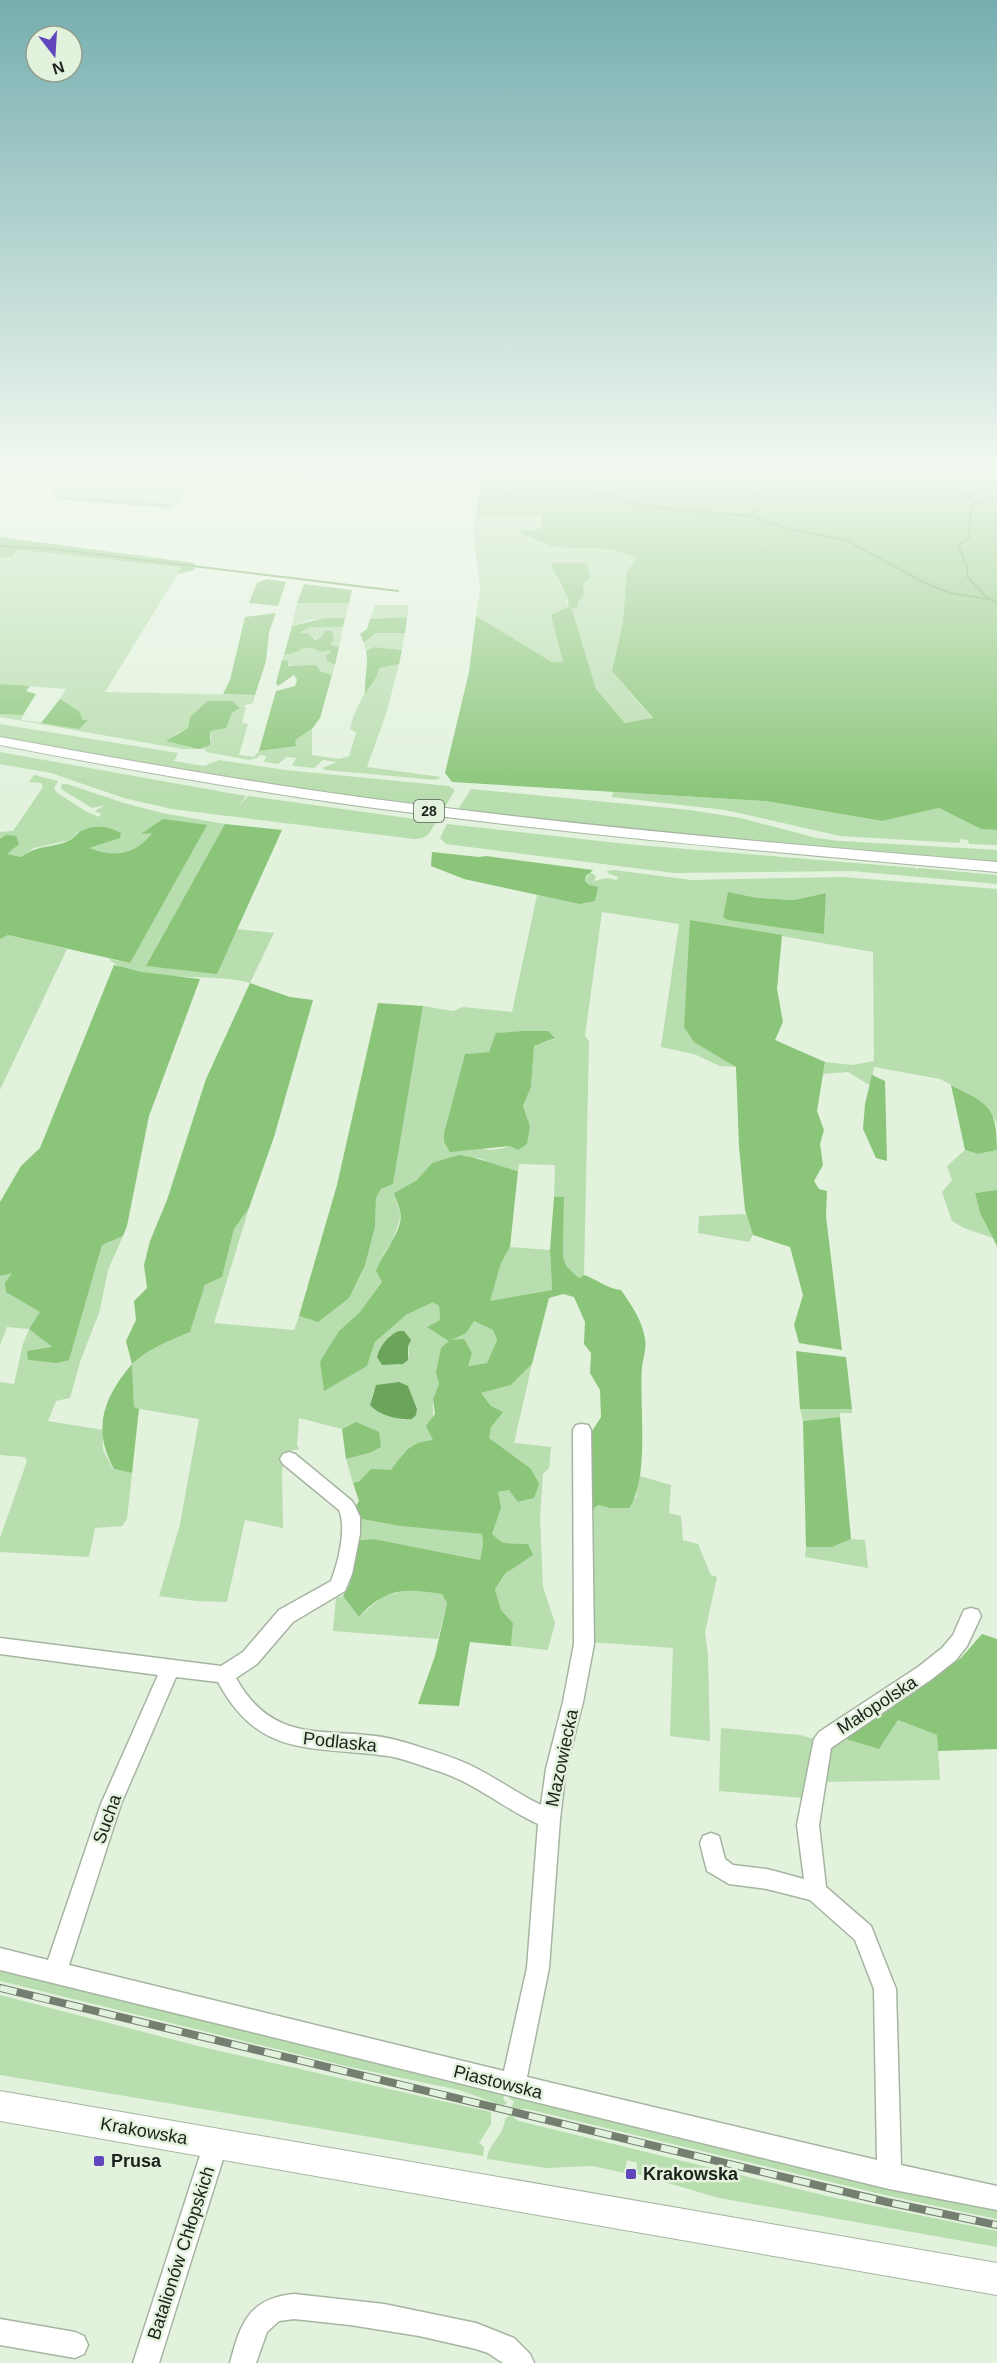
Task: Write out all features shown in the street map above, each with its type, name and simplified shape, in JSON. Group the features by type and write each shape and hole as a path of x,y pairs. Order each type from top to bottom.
{"main road":[{"name":"28","path":"0,741 201,778 429,812 628,834 997,867"},
{"name":"28","path":"0,748 212,787 434,819 686,846 997,872"},
{"name":"Krakowska","path":"0,2106 997,2279"}],"street":[{"name":"Mazowiecka","path":"513,2085 538,1968 549,1819 556,1770 576,1692 584,1644 582,1430"},
{"path":"0,1646 224,1675 237,1670 286,1616 338,1586 343,1574 351,1534 351,1517 346,1506 289,1460"},
{"name":"Małopolska","path":"816,1892 808,1825 821,1745 826,1738 925,1673 949,1654 960,1640 971,1616"},
{"name":"Sucha","path":"55,1974 111,1804 170,1669"},
{"name":"Podlaska","path":"224,1675 232,1696 244,1709 264,1725 283,1735 312,1741 390,1747 425,1758 463,1772 523,1808 549,1819"},
{"path":"711,1843 716,1863 729,1874 767,1879 816,1892 863,1933 885,1989 889,2176"},
{"name":"Piastowska","path":"0,1959 889,2176 997,2198"},
{"name":"Batalionów Chłopskich","path":"146,2363 216,2143"},
{"path":"243,2363 249,2339 264,2315 279,2308 296,2306 333,2310 466,2333 504,2347 520,2363"},
{"path":"0,2332 75,2345"}],"shaded area":[{"path":"0,578 175,578 105,692 255,695 253,703 243,706 246,707 242,722 248,724 239,755 254,757 259,751 295,746 295,740 312,729 312,755 339,759 349,756 356,733 350,729 364,694 380,668 399,664 387,711 367,767 441,777 436,780 325,770 322,768 337,762 323,760 314,768 294,766 292,765 296,758 287,757 278,764 264,762 266,756 260,755 249,760 206,752 205,749 182,749 0,717 0,714 23,715 21,720 44,723 87,720 83,720 79,711 60,699 66,689 0,684","holes":["207,701 232,701 239,707 232,713 226,727 210,731 211,740 174,735 188,728 190,717"]},
{"path":"479,578 556,578 567,596 567,604 570,607 563,662 552,662 476,616 480,589"},
{"path":"558,578 633,578 612,671 653,719 625,723 596,689 572,608 584,595"},
{"path":"558,578 590,578 583,584 584,595 578,602 577,608 572,609 596,689 625,723 653,718 612,671 623,622 626,578 997,578 997,830 981,829 939,808 882,821 766,801 452,782 445,773 469,672 476,616 552,662 563,662 551,615 569,607 567,596"},
{"path":"267,579 286,582 278,606 249,603 257,583"},
{"path":"304,584 352,590 349,603 297,603"},
{"path":"297,603 349,603 345,618 308,620 292,626"},
{"path":"375,605 409,605 407,617 370,619"},
{"path":"276,613 269,632 266,661 255,695 223,694 230,680 245,617"},
{"path":"407,617 405,633 375,633 364,643 360,634 367,629 370,619"},
{"path":"325,618 345,618 343,627 310,627 300,633 308,633 315,640 321,638 325,631 332,631 334,640 329,644 339,647 335,665 327,661 326,656 331,652 329,650 320,652 306,648 284,655 292,626"},
{"path":"310,627 343,627 339,647 300,633"},
{"path":"375,633 405,633 402,650 374,647 366,651 364,643"},
{"path":"311,646 320,652 329,650 331,652 327,661 335,665 332,675 320,671 316,665 294,666 282,660 284,655"},
{"path":"374,647 402,650 399,664 380,668 365,694 366,651"},
{"path":"282,660 288,661 288,666 316,665 320,671 332,675 320,718 312,729 295,740 296,746 259,751 276,691 295,686 297,680 294,675 278,686 276,683"},
{"path":"0,684 30,686 26,691 36,694 23,715 0,714"},
{"path":"60,699 79,711 83,720 88,720 79,729 41,723"},
{"path":"207,701 232,701 240,708 232,713 226,728 210,731 210,745 199,749 166,741 188,728 190,717"},
{"path":"0,724 178,753 174,761 204,766 219,760 285,770 449,786 455,790 443,810 242,782 0,738"},
{"path":"0,752 246,796 237,808 248,796 436,822 428,835 414,839 172,809 124,798 51,773 0,764"},
{"path":"34,775 58,781 54,788 56,792 99,817 101,814 95,811 105,805 92,808 61,789 62,784 162,813 225,824 147,966 217,973 237,929 274,933 250,983 217,978 136,972 120,967 109,959 130,963 163,819 143,834 153,832 146,840 132,851 124,853 107,853 88,848 120,838 78,832 70,840 34,848 21,857 6,854 6,835 0,839 0,832 13,831 43,787 41,783 29,782"},
{"path":"471,789 690,810 740,818 817,838 840,841 997,850 997,862 544,822 457,811"},
{"path":"613,792 766,801 882,821 939,808 981,829 997,830 997,845 969,844 968,840 961,839 959,843 840,836 725,810 612,797"},
{"path":"163,819 207,825 130,963 8,935 0,939 0,839 6,835 16,836 19,844 7,854 21,857 35,850 70,840 91,827 101,827 121,833 120,838 89,848 116,853 139,846 152,833 141,834"},
{"path":"225,824 282,830 217,974 146,966"},
{"path":"447,824 626,844 916,868 917,871 918,868 997,875 997,884 852,871 674,873 446,844 440,838"},
{"path":"432,852 486,856 593,870 586,876 585,881 589,885 598,887 595,901 579,904 464,879 431,866"},
{"path":"607,871 691,880 842,877 997,889 997,1124 995,1119 969,1094 940,1079 874,1067 871,1086 848,1072 823,1074 825,1062 852,1065 874,1061 873,952 691,920 684,1027 736,1067 720,1066 694,1054 661,1047 679,924 602,912 585,1036 589,1041 584,1275 579,1278 567,1267 563,1258 564,1197 554,1197 555,1165 519,1164 518,1171 479,1158 432,1163 417,1180 394,1193 401,1216 393,1240 383,1255 383,1282 360,1312 339,1331 320,1362 324,1390 367,1366 375,1342 406,1315 434,1301 439,1306 440,1320 428,1327 474,1321 493,1330 497,1340 487,1363 467,1366 472,1353 436,1372 439,1384 433,1399 433,1441 403,1453 391,1470 353,1483 346,1459 369,1453 356,1422 342,1429 299,1418 297,1444 299,1449 284,1452 283,1528 245,1520 227,1602 159,1596 180,1524 199,1419 134,1408 132,1364 152,1349 190,1332 205,1285 222,1277 234,1229 249,1208 214,1323 294,1330 299,1316 318,1322 375,1226 376,1198 381,1189 393,1184 423,1006 453,1011 463,1007 512,1012 537,895 579,904 589,885 585,881 590,872 596,876 594,881 608,878 616,880 619,877","holes":["728,892 758,898 794,900 826,893 824,934","523,1031 554,1039 534,1046 531,1087 523,1106 530,1126 518,1140 509,1146 492,1150 467,1145 444,1133 465,1054 489,1052 497,1033","390,1335 408,1346 409,1355 403,1364 382,1365 386,1341","408,1386 417,1409 405,1420 386,1415 370,1405 374,1389"]},
{"path":"728,892 758,898 794,900 826,893 824,934 728,920 723,917"},
{"path":"690,920 782,935 777,989 783,1022 775,1040 825,1062 817,1111 824,1130 820,1144 823,1165 814,1181 819,1189 827,1191 826,1216 842,1350 799,1343 794,1325 803,1295 790,1247 753,1235 745,1210 739,1147 736,1067 694,1042 684,1027"},
{"path":"8,935 67,949 0,1090 0,939"},
{"path":"114,965 141,972 200,979 149,1116 127,1226 123,1236 102,1245 69,1360 57,1363 28,1360 27,1351 52,1347 29,1329 40,1312 6,1292 5,1283 12,1273 0,1276 0,1202 21,1166 40,1148"},
{"path":"250,983 290,997 313,1000 274,1137 249,1208 234,1229 222,1277 205,1285 190,1332 152,1349 132,1364 126,1341 136,1320 134,1301 147,1288 144,1265 150,1241 167,1200 206,1079"},
{"path":"378,1003 423,1006 393,1184 381,1189 376,1198 375,1226 365,1265 349,1298 318,1322 299,1316 337,1185"},
{"path":"548,1031 555,1038 534,1046 531,1087 523,1106 530,1126 527,1144 518,1150 510,1146 450,1152 444,1142 444,1133 465,1054 489,1052 496,1033"},
{"path":"872,1075 885,1081 887,1161 876,1158 863,1129 865,1104"},
{"path":"951,1085 974,1097 988,1108 995,1124 997,1150 978,1154 965,1150"},
{"path":"965,1150 978,1154 997,1150 997,1190 975,1193 980,1213 993,1238 964,1228 952,1221 942,1192 952,1180 947,1166"},
{"path":"459,1155 518,1171 510,1247 501,1263 490,1301 552,1290 550,1250 554,1197 564,1197 563,1258 567,1267 579,1278 584,1275 611,1288 621,1290 639,1319 645,1342 641,1382 642,1461 635,1495 629,1508 610,1508 598,1505 589,1513 589,1436 601,1417 600,1390 590,1373 591,1353 584,1344 585,1322 574,1297 563,1294 549,1298 532,1364 511,1385 481,1393 491,1406 503,1412 491,1427 489,1438 531,1469 539,1484 534,1498 518,1502 509,1490 498,1492 501,1508 492,1534 503,1543 528,1544 533,1555 506,1573 495,1589 501,1610 513,1623 511,1646 470,1642 459,1706 418,1704 435,1656 447,1603 442,1594 417,1591 396,1592 378,1600 359,1617 343,1596 350,1584 353,1541 374,1539 480,1560 482,1534 400,1526 356,1518 354,1509 359,1501 353,1483 360,1481 371,1469 391,1470 408,1449 419,1443 433,1440 426,1426 435,1414 433,1399 439,1384 436,1372 441,1348 449,1341 427,1327 440,1320 439,1306 433,1302 406,1315 375,1342 367,1366 324,1391 320,1362 339,1331 360,1312 382,1282 376,1271 394,1238 401,1217 394,1193 417,1180 432,1163","holes":["474,1321 493,1330 497,1340 487,1363 468,1366 472,1353 464,1339 451,1340 466,1333"]},
{"path":"997,1190 997,1246 980,1213 975,1193"},
{"path":"746,1214 753,1235 749,1242 698,1233 699,1216"},
{"path":"123,1236 108,1270 100,1310 80,1362 70,1398 56,1401 48,1421 103,1430 103,1450 113,1469 132,1473 127,1519 122,1526 95,1528 89,1557 0,1552 0,1538 27,1461 25,1457 0,1455 0,1382 14,1384 23,1344 29,1329 68,1360 102,1245"},
{"path":"510,1247 550,1250 552,1290 489,1302 501,1263"},
{"path":"13,1272 40,1312 29,1329 7,1327 0,1345 0,1276"},
{"path":"399,1331 404,1331 411,1340 408,1346 408,1360 403,1364 382,1365 377,1357 380,1349 388,1338"},
{"path":"796,1351 846,1357 852,1409 800,1409"},
{"path":"132,1364 134,1407 139,1409 132,1473 114,1469 103,1440 102,1427 104,1414 114,1389"},
{"path":"532,1364 514,1443 551,1447 549,1468 543,1474 540,1517 543,1587 555,1623 548,1650 511,1646 513,1623 501,1610 495,1589 528,1544 503,1543 492,1534 500,1508 498,1492 509,1490 519,1502 534,1498 505,1451 489,1438 491,1406 481,1393 511,1385"},
{"path":"399,1382 408,1386 417,1409 412,1419 390,1416 370,1405 376,1385"},
{"path":"800,1409 852,1409 852,1413 840,1413 840,1417 803,1421"},
{"path":"840,1417 851,1539 832,1547 806,1547 803,1421"},
{"path":"356,1422 379,1432 381,1447 346,1459 342,1429"},
{"path":"640,1476 671,1485 669,1513 681,1516 683,1540 698,1544 711,1575 717,1577 705,1632 708,1655 710,1741 670,1736 673,1648 590,1642 589,1513 598,1505 610,1508 636,1498"},
{"path":"356,1518 400,1526 482,1534 480,1560 374,1539 353,1541"},
{"path":"851,1539 865,1540 868,1568 805,1557 806,1547 832,1547"},
{"path":"412,1589 442,1594 447,1602 438,1639 333,1631 336,1598 343,1596 359,1617 383,1596"},
{"path":"982,1634 997,1639 997,1749 938,1751 937,1735 898,1720 879,1749 839,1737 961,1658"},
{"path":"898,1720 937,1735 940,1780 822,1782 826,1747 839,1737 879,1749"},
{"path":"721,1728 800,1735 814,1739 803,1798 719,1791"},
{"path":"0,1969 498,2092 505,2095 503,2099 507,2103 503,2106 459,2090 350,2067 0,1981"},
{"path":"0,1995 202,2047 491,2112 491,2124 479,2143 484,2147 483,2156 0,2075"},
{"path":"515,2096 997,2207 997,2219 889,2196 527,2109 511,2109 514,2101 508,2098"},
{"path":"510,2115 519,2121 831,2197 997,2231 997,2247 719,2198 637,2174 637,2163 627,2160 625,2173 592,2166 546,2168 487,2159 505,2119"}],"waterway":[{"path":"294,578 398,591"},
{"path":"916,578 950,593 991,600"},
{"path":"969,578 991,600"},
{"path":"991,600 997,603"}],"railway":[{"path":"0,1988 887,2202 997,2225"}],"place":[{"name":"Prusa","path":"99,2161"},
{"name":"Krakowska","path":"631,2174"}]}
